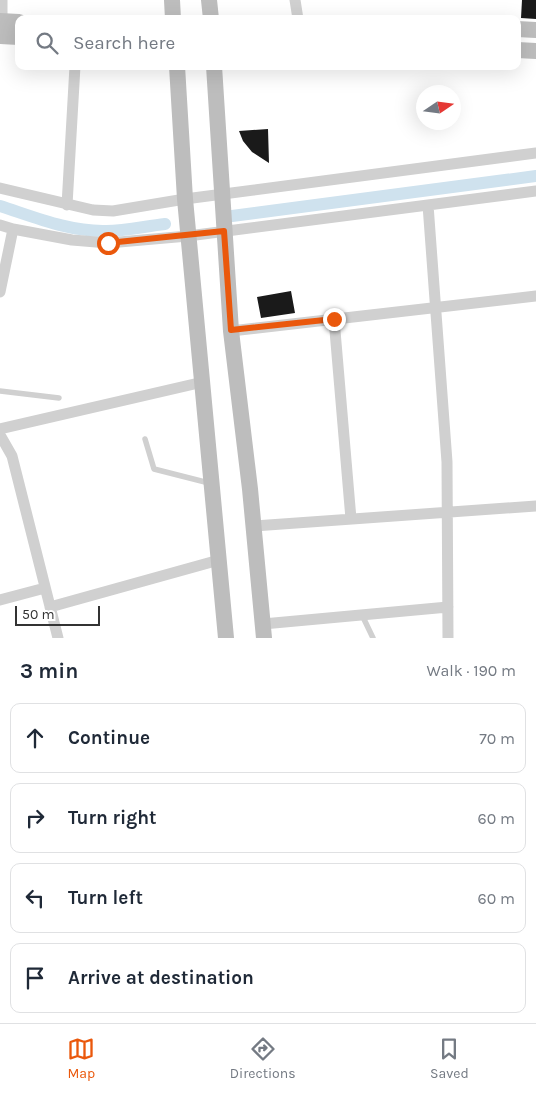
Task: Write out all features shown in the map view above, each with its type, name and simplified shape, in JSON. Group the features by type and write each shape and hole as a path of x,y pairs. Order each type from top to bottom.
{"street":[{"path":"1,26 2,0"},
{"path":"172,0 173,15"},
{"path":"209,0 211,15"},
{"path":"295,0 297,15"},
{"path":"1,26 15,23"},
{"path":"1,26 15,35"},
{"path":"521,29 536,30"},
{"path":"521,50 536,51"},
{"path":"67,204 75,70"},
{"path":"177,70 188,236 226,638"},
{"path":"214,70 231,330 254,526 264,631 362,615 448,606"},
{"path":"0,188 93,210 114,211 185,199 536,153"},
{"path":"0,225 72,240 108,243 188,236 536,190"},
{"path":"428,205 447,462 448,638"},
{"path":"0,292 13,229"},
{"path":"231,330 536,296"},
{"path":"334,319 351,519"},
{"path":"0,430 203,382"},
{"path":"0,435 12,456 58,638"},
{"path":"254,526 536,506"},
{"path":"50,607 219,560"},
{"path":"0,600 45,588"}],"lane":[{"path":"0,391 60,398"},
{"path":"145,439 154,469 212,484"},
{"path":"362,615 372,638"}],"building":[{"path":"522,0 536,0 536,19 521,18"},
{"path":"268,129 269,163 252,152 243,141 239,131"},
{"path":"291,291 295,313 261,318 257,297"}],"waterway":[{"path":"232,216 536,176"},
{"path":"0,206 52,223 93,231 121,230 165,224"}],"route":[{"path":"108,243 224,231 231,330 334,319"}]}
